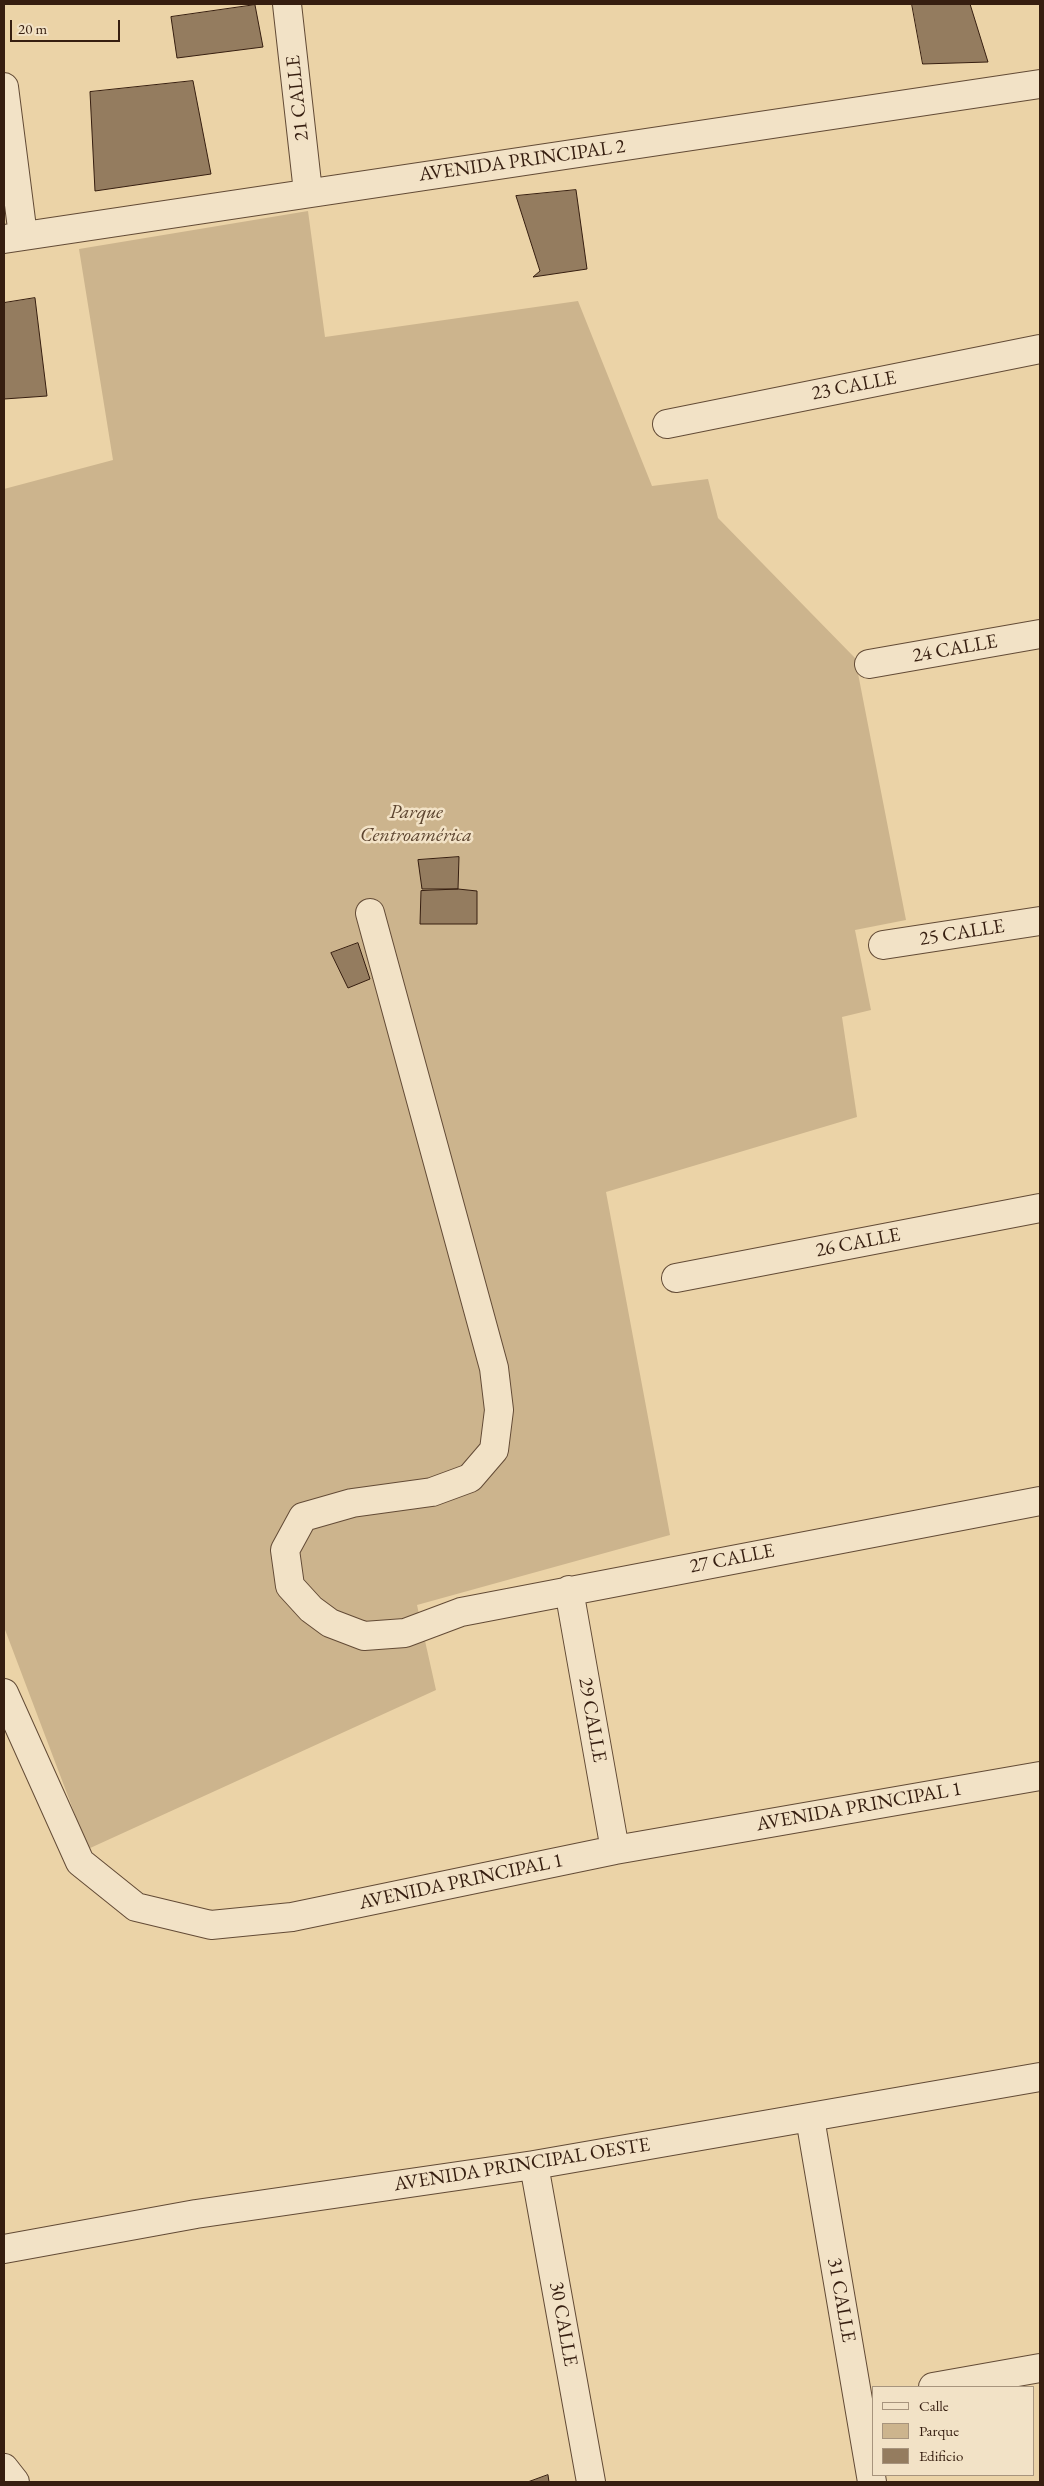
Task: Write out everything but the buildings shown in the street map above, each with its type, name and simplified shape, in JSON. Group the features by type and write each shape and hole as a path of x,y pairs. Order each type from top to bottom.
{"street":[{"name":"21 CALLE","path":"287,4 308,192"},
{"name":"AVENIDA PRINCIPAL 2","path":"13,237 1040,84"},
{"path":"4,86 13,237"},
{"name":"23 CALLE","path":"667,424 1040,349"},
{"name":"24 CALLE","path":"869,664 1040,634"},
{"name":"27 CALLE","path":"370,913 494,1368 500,1410 494,1450 470,1478 432,1492 352,1503 303,1517 286,1550 290,1586 311,1609 330,1623 364,1636 405,1633 461,1612 1040,1501"},
{"name":"25 CALLE","path":"883,944 1040,921"},
{"name":"26 CALLE","path":"676,1278 1040,1208"},
{"name":"29 CALLE","path":"569,1590 615,1850"},
{"name":"AVENIDA PRINCIPAL 1","path":"4,1693 80,1862 136,1907 211,1925 292,1917 615,1850 1040,1776"},
{"name":"AVENIDA PRINCIPAL OESTE","path":"4,2249 196,2214 534,2165 1040,2077"},
{"name":"31 CALLE","path":"810,2118 866,2399 872,2482"},
{"name":"30 CALLE","path":"534,2165 591,2482"},
{"path":"939,2386 1040,2368"},
{"path":"4,2468 15,2482"}],"green space":[{"name":"Parque Centroamérica","path":"308,211 325,337 578,301 652,486 708,479 718,518 855,658 906,920 855,930 871,1010 842,1017 857,1117 606,1192 670,1535 417,1605 436,1690 88,1849 4,1627 4,489 113,460 79,249"}]}
